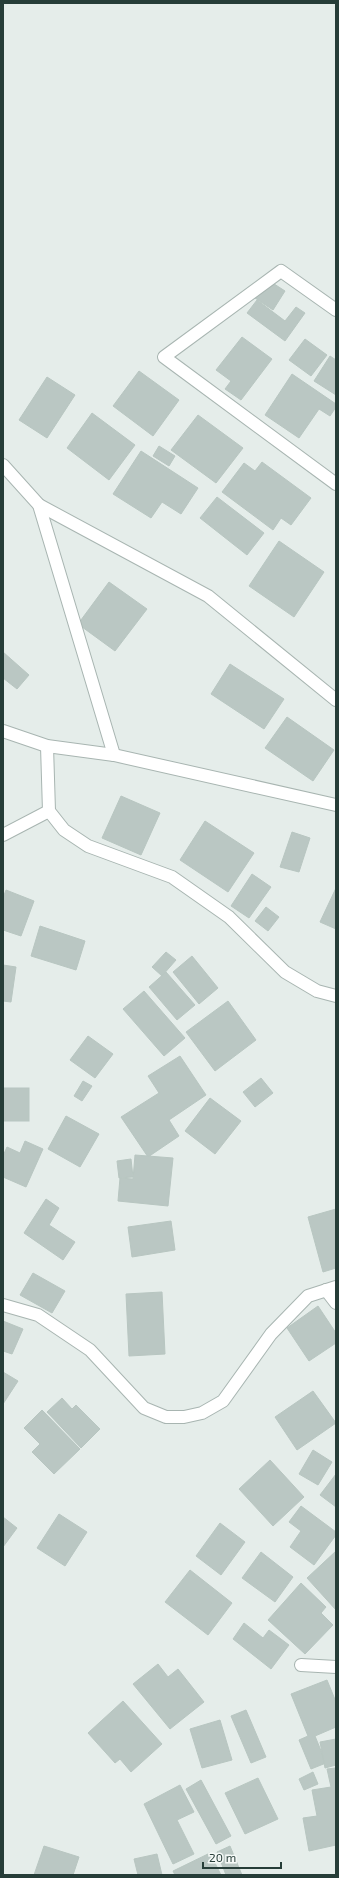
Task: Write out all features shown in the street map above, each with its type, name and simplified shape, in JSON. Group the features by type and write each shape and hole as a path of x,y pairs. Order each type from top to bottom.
{"street":[{"path":"336,310 281,271 164,357 336,484"},
{"path":"3,465 39,505 208,596 336,700"},
{"path":"39,505 114,755"},
{"path":"3,731 47,746 114,755 336,805"},
{"path":"47,746 49,811 64,830 88,846 172,877 229,917 285,972 317,991 336,996"},
{"path":"3,835 49,811"},
{"path":"3,1304 38,1315 90,1350 144,1408 166,1417 184,1417 202,1413 223,1401 272,1334 308,1296 331,1288 336,1303"},
{"path":"301,1665 336,1667"}],"building":[{"path":"268,280 285,291 273,310 255,298"},
{"path":"257,300 285,321 296,307 305,313 285,341 247,313"},
{"path":"242,337 272,359 241,400 225,389 231,381 216,370"},
{"path":"305,339 327,355 311,376 289,360"},
{"path":"330,356 336,360 336,395 314,381"},
{"path":"139,371 179,400 153,436 113,406"},
{"path":"292,374 336,404 336,407 330,416 319,409 299,438 265,415"},
{"path":"47,377 75,395 47,438 19,420"},
{"path":"92,413 135,445 109,480 67,448"},
{"path":"198,415 243,448 216,483 171,450"},
{"path":"159,446 175,456 169,466 153,456"},
{"path":"141,451 198,488 181,514 162,502 151,518 113,494"},
{"path":"262,462 311,498 291,525 281,518 273,530 222,492 244,463 255,471"},
{"path":"217,497 264,533 247,555 200,518"},
{"path":"279,541 324,572 294,617 249,586"},
{"path":"109,582 147,609 115,651 78,624"},
{"path":"3,652 29,675 17,689 3,678"},
{"path":"230,664 284,699 264,729 211,694"},
{"path":"287,717 334,750 313,781 265,748"},
{"path":"121,796 160,813 141,855 102,838"},
{"path":"205,821 254,853 228,892 180,860"},
{"path":"292,832 310,838 299,872 280,867"},
{"path":"252,874 271,887 249,918 231,906"},
{"path":"336,888 336,929 320,922"},
{"path":"6,890 34,901 21,936 3,930 3,898"},
{"path":"266,907 279,917 268,931 255,921"},
{"path":"40,926 85,941 76,970 31,956"},
{"path":"166,952 176,960 162,976 152,967"},
{"path":"192,956 218,988 199,1004 173,972"},
{"path":"3,965 16,967 11,1002 3,1001"},
{"path":"166,972 195,1005 177,1020 149,987"},
{"path":"144,991 185,1038 164,1056 123,1009"},
{"path":"228,1001 256,1040 215,1071 186,1032"},
{"path":"88,1036 113,1054 95,1078 70,1060"},
{"path":"180,1056 206,1095 169,1120 179,1136 148,1157 121,1117 159,1093 148,1076"},
{"path":"261,1078 273,1093 255,1107 243,1092"},
{"path":"83,1081 92,1086 82,1101 74,1096"},
{"path":"3,1088 29,1088 29,1121 3,1121"},
{"path":"210,1098 241,1121 215,1154 185,1131"},
{"path":"66,1116 99,1134 80,1167 48,1149"},
{"path":"25,1141 43,1149 26,1187 3,1177 3,1156 7,1147 20,1153"},
{"path":"135,1155 173,1158 168,1206 118,1201 120,1178 133,1179"},
{"path":"131,1159 133,1177 119,1178 117,1161"},
{"path":"46,1199 59,1208 49,1225 75,1242 63,1260 24,1233"},
{"path":"336,1209 336,1268 323,1272 308,1217"},
{"path":"171,1221 175,1250 132,1257 128,1227"},
{"path":"33,1273 65,1291 52,1313 20,1295"},
{"path":"162,1292 165,1354 129,1356 126,1294"},
{"path":"318,1306 336,1333 336,1343 309,1361 287,1328"},
{"path":"3,1321 23,1329 12,1354 3,1351"},
{"path":"3,1372 18,1381 3,1404"},
{"path":"313,1391 336,1423 297,1450 275,1417"},
{"path":"62,1398 72,1409 76,1405 100,1429 81,1448 47,1412"},
{"path":"42,1410 80,1449 54,1474 32,1452 40,1444 24,1428"},
{"path":"313,1450 332,1462 318,1485 299,1474"},
{"path":"270,1460 304,1497 273,1526 239,1489"},
{"path":"336,1474 336,1507 320,1495"},
{"path":"301,1506 336,1532 336,1535 314,1565 290,1547 301,1531 289,1522"},
{"path":"59,1514 87,1532 65,1566 37,1548"},
{"path":"3,1517 17,1528 3,1547"},
{"path":"220,1523 245,1542 221,1575 196,1556"},
{"path":"336,1551 336,1610 307,1578"},
{"path":"261,1552 293,1577 275,1602 242,1578"},
{"path":"190,1570 232,1603 208,1635 165,1602"},
{"path":"301,1583 326,1607 321,1613 333,1625 305,1654 268,1620"},
{"path":"244,1623 263,1638 269,1630 289,1645 271,1669 233,1639"},
{"path":"158,1664 168,1677 178,1669 204,1702 170,1729 133,1684"},
{"path":"327,1680 336,1702 336,1727 315,1736 326,1763 311,1769 299,1740 308,1736 291,1694"},
{"path":"123,1701 162,1744 131,1772 120,1759 115,1763 88,1733"},
{"path":"246,1710 266,1757 251,1763 231,1716"},
{"path":"220,1720 232,1760 202,1768 190,1729"},
{"path":"336,1739 336,1765 325,1768 320,1742"},
{"path":"336,1768 336,1845 309,1851 303,1818 317,1816 312,1790 331,1787 327,1769"},
{"path":"313,1772 318,1784 304,1790 299,1779"},
{"path":"258,1778 278,1819 245,1834 225,1793"},
{"path":"201,1780 231,1836 216,1844 186,1789"},
{"path":"180,1785 194,1812 177,1820 194,1854 173,1864 144,1804"},
{"path":"44,1846 79,1857 73,1875 34,1875"},
{"path":"230,1846 242,1875 226,1875 217,1852"},
{"path":"210,1853 221,1875 175,1875 173,1871"},
{"path":"157,1854 162,1875 138,1875 134,1859"}]}
